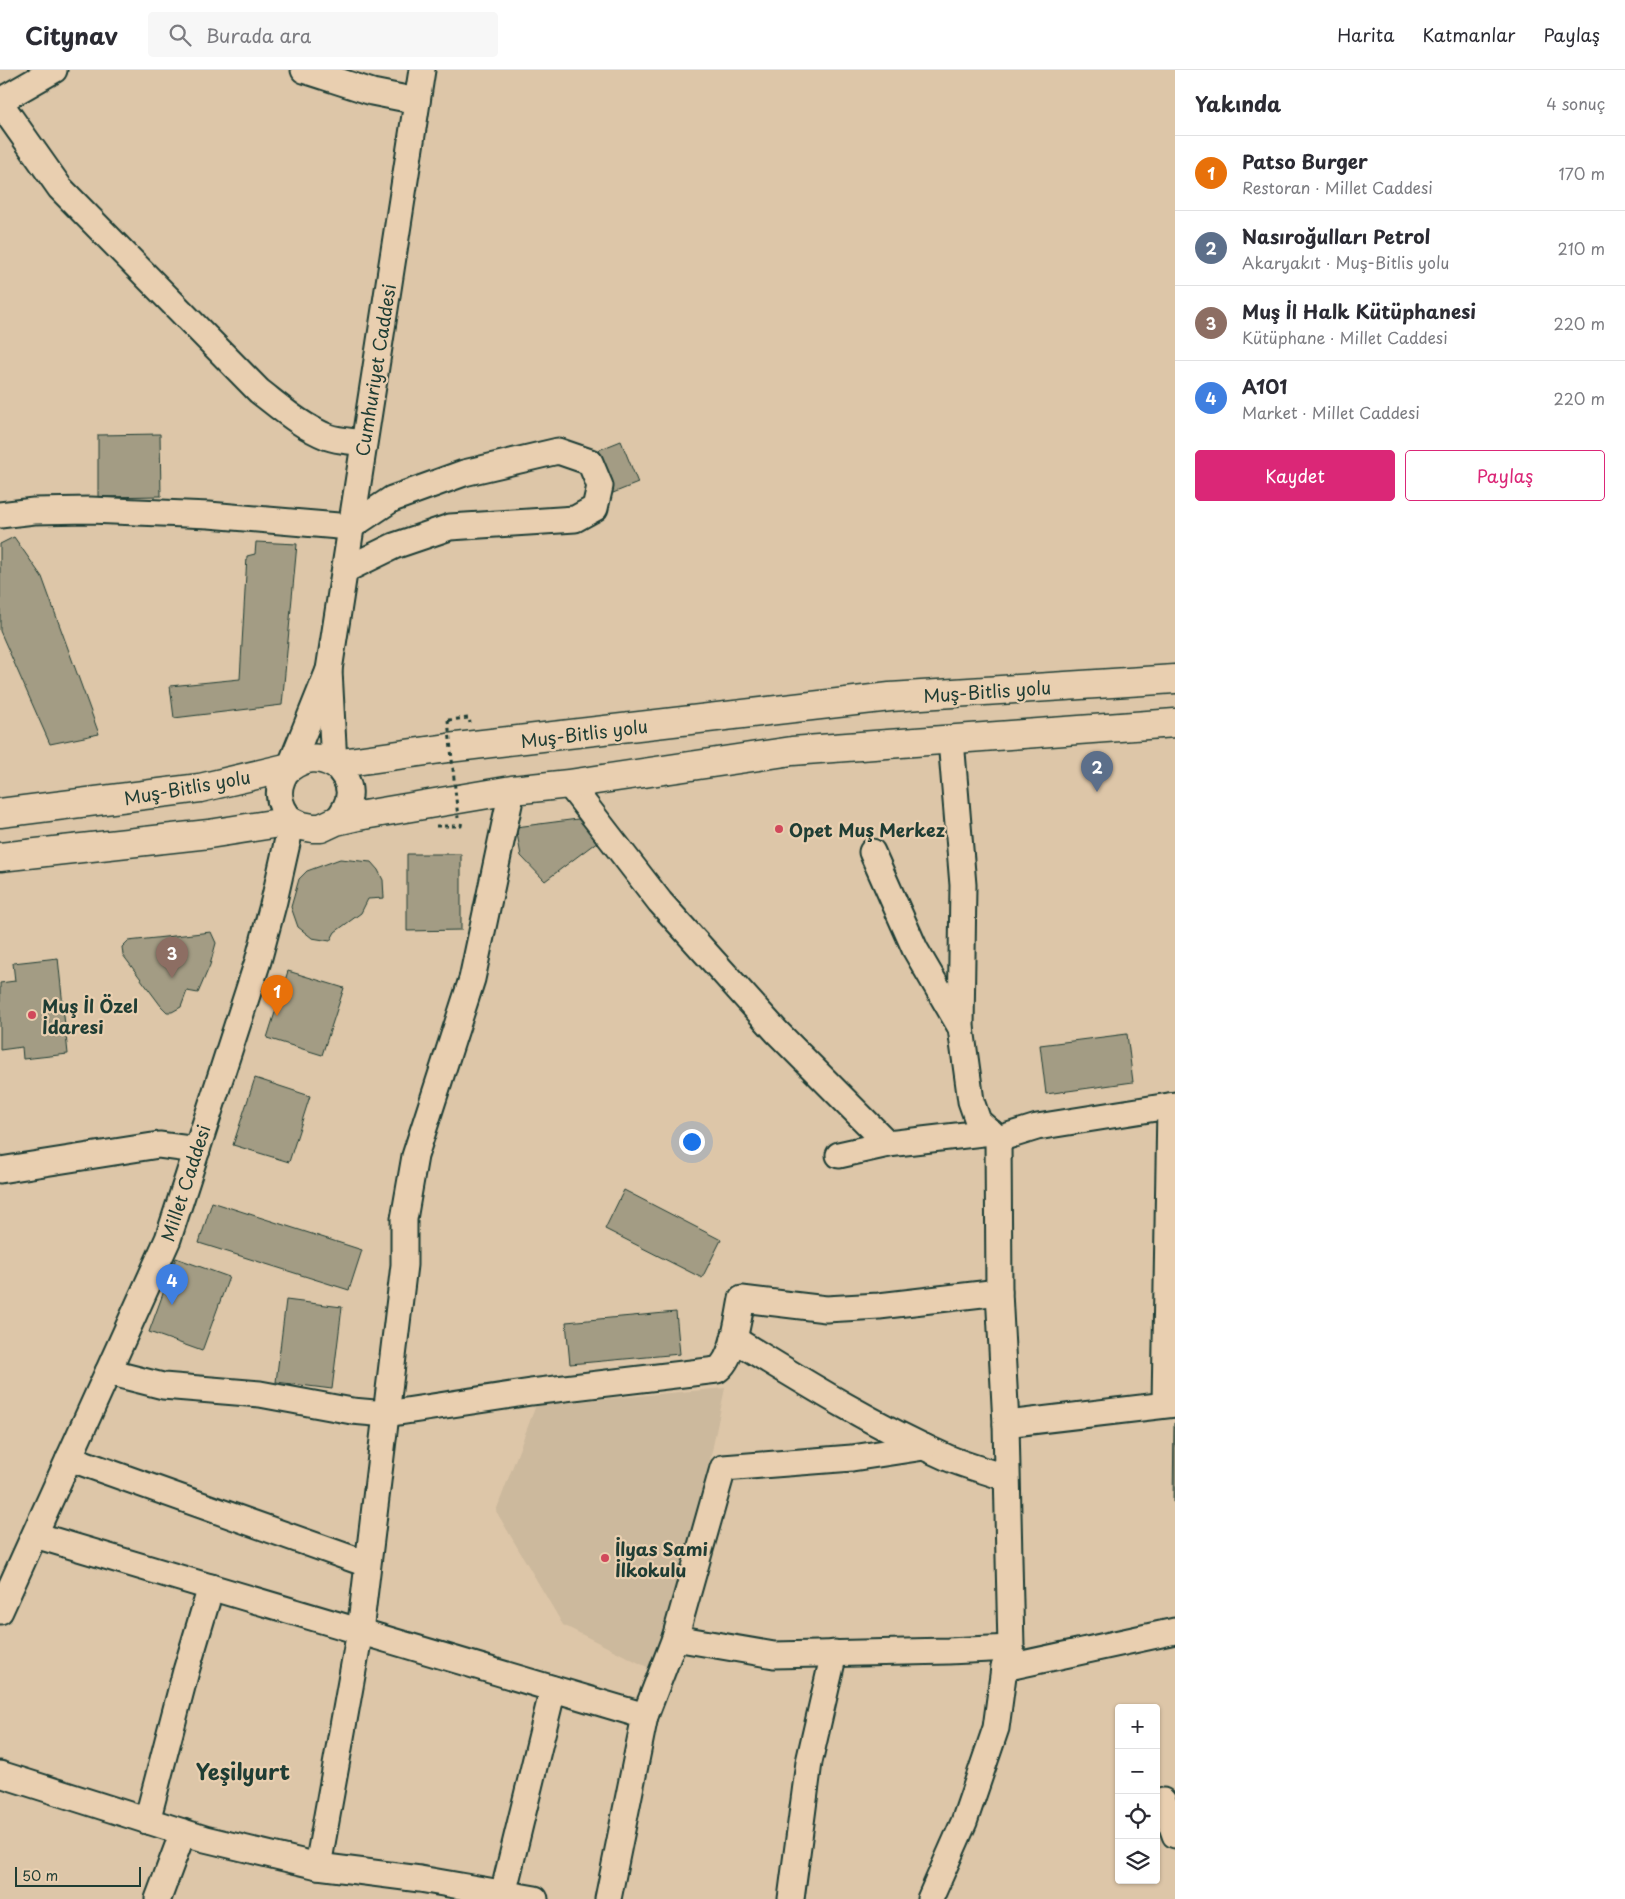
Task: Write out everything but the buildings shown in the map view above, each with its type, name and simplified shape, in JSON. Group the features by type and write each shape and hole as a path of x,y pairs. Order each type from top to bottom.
{"highway":[{"name":"Muş-Bitlis yolu","path":"0,813 200,788 290,767 300,761 312,758 328,760 334,764 448,748 890,697 1175,679"},
{"path":"0,857 209,834 292,821 302,826 321,828 336,821 512,790 569,784 792,752 1175,723"}],"street":[{"path":"54,70 0,102 60,188 259,391 295,419 313,430 330,438 363,443"},
{"path":"304,70 372,92 417,101"},
{"name":"Cumhuriyet Caddesi","path":"334,764 329,670 422,70"},
{"path":"0,514 34,511 110,511 209,515 350,527 392,499 464,473 558,451 590,462 600,486 594,508 575,519 450,527 394,546 345,570"},
{"name":"Cumhuriyet Caddesi","path":"292,821 280,804 280,784 290,767 329,670"},
{"path":"930,1899 964,1822 996,1728 1008,1658 1006,1424 999,1292 995,1136 978,1121 971,1101 962,1028 963,885 951,740"},
{"path":"334,764 343,772 349,788 349,800 344,812 336,821"},
{"path":"569,784 666,909 776,1032 888,1144"},
{"path":"318,1866 360,1631 404,1265 404,1219 415,1156 472,979 512,790"},
{"name":"Millet Caddesi","path":"0,1612 168,1239 258,960 274,901 292,821"},
{"path":"872,852 914,949 962,1028"},
{"path":"839,1155 888,1144 995,1136 1037,1127 1172,1106 1170,1404 1006,1424"},
{"path":"0,1170 159,1145 197,1150"},
{"path":"108,1372 163,1386 260,1394 352,1411 386,1414 531,1392 717,1370 726,1361 734,1339 742,1299 826,1309 878,1306 999,1292"},
{"path":"734,1339 828,1396 894,1432 950,1459 1006,1478"},
{"path":"608,1899 646,1716 675,1638 724,1468 852,1458 924,1447"},
{"path":"69,1458 367,1564"},
{"path":"34,1535 646,1716"},
{"path":"147,1821 210,1587"},
{"path":"675,1638 774,1655 948,1652 1008,1658 1175,1630"},
{"path":"791,1899 809,1762 834,1653"},
{"path":"503,1894 553,1689"},
{"path":"0,1774 205,1839 318,1866 535,1899"},
{"path":"1163,1800 1175,1835"},
{"path":"158,1899 183,1832"}],"path":[{"path":"458,818 448,720 469,718"}],"shaded area":[{"name":"İlyas Sami İlkokulu","path":"725,1388 701,1504 672,1605 649,1668 563,1625 496,1511 536,1405"}],"place":[{"name":"Nasıroğulları Petrol","path":"1097,792"},
{"name":"Opet Muş Merkez","path":"779,829"},
{"name":"Muş İl Halk Kütüphanesi","path":"172,978"},
{"name":"Muş İl Özel İdaresi","path":"32,1015"},
{"name":"Patso Burger","path":"277,1016"},
{"name":"A101","path":"172,1305"},
{"name":"İlyas Sami İlkokulu","path":"605,1558"}],"district":[{"name":"Yeşilyurt","path":"243,1770"}]}
